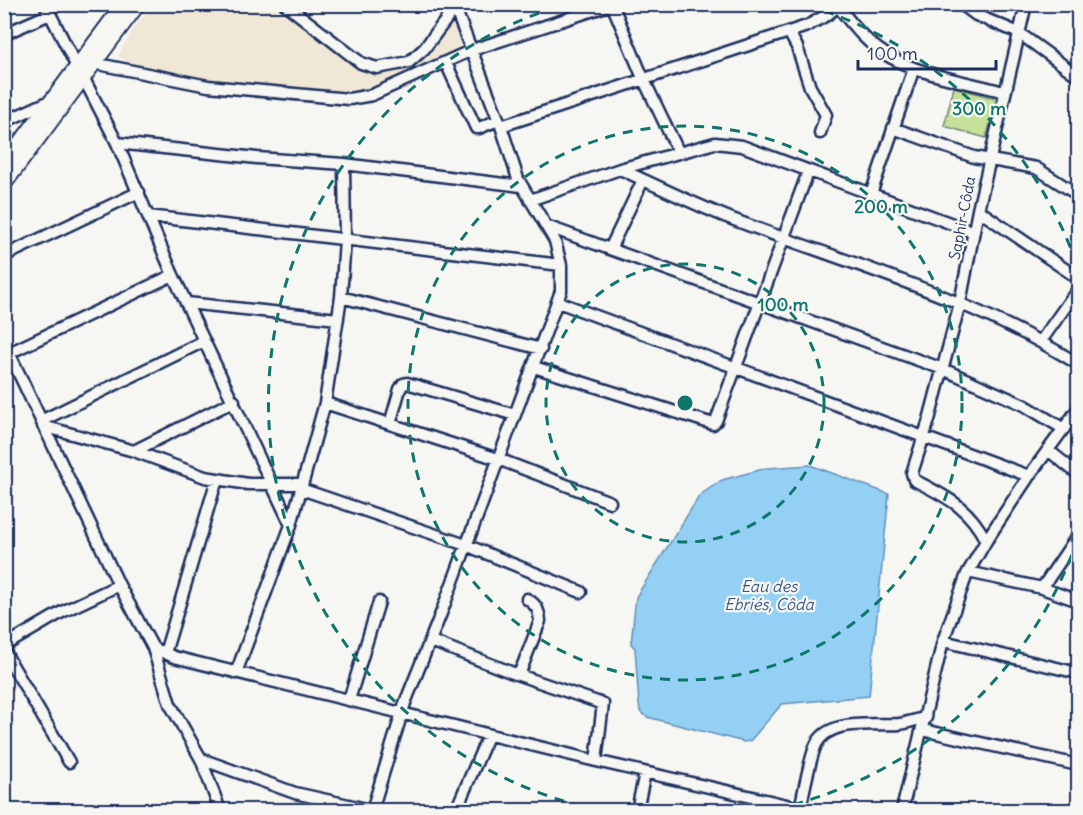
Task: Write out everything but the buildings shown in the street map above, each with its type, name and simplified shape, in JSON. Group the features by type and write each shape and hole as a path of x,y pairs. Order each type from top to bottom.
{"street":[{"path":"4,184 124,4"},
{"path":"4,165 55,98 80,72 93,63 138,4"},
{"path":"285,4 361,63 378,68 409,62 424,49 454,6"},
{"path":"93,63 208,86 349,99 372,95 472,50 612,4 643,78 679,153"},
{"path":"961,4 976,15 1019,33 1078,76"},
{"name":"Saphir-Côda","path":"986,541 977,523 964,510 937,491 914,480 912,473 929,420 960,303 978,210 1026,4"},
{"path":"446,63 476,128 479,128 789,32 820,20 839,5 854,28 891,58 914,68 1005,92"},
{"path":"201,759 285,790 366,810 558,302 561,291 561,264 555,241 521,186 500,123 454,6"},
{"path":"4,34 47,9 117,143 173,275 291,525"},
{"path":"789,32 797,47 810,87 826,115 820,133"},
{"path":"871,194 914,68"},
{"path":"4,122 55,98"},
{"path":"893,128 989,161 1036,168 1078,195"},
{"path":"117,143 257,158 344,164 521,186"},
{"path":"530,200 620,169 715,143 742,146 974,232"},
{"path":"236,673 291,525 325,403 341,297 345,240 344,164"},
{"path":"620,169 681,199 960,303 1041,341 1078,364"},
{"path":"534,367 713,424 737,367 808,172"},
{"path":"610,249 643,180"},
{"path":"4,256 139,192"},
{"path":"978,210 1078,278"},
{"path":"148,216 561,264"},
{"path":"546,226 943,369 1024,405 1064,429"},
{"path":"9,353 173,275"},
{"path":"1041,341 1078,289"},
{"path":"341,297 541,349"},
{"path":"558,302 1029,476"},
{"path":"187,303 338,319"},
{"path":"42,424 204,341"},
{"path":"4,342 119,585 153,648 171,704 201,759 220,810"},
{"path":"390,424 400,389 403,384 407,383 515,415"},
{"path":"134,451 234,401"},
{"path":"325,403 498,459 610,502"},
{"path":"902,810 943,641 968,572 1029,476 1078,409"},
{"path":"42,424 134,451 205,477 248,484 270,483 302,486 466,545 581,592"},
{"path":"1048,450 1078,474"},
{"path":"165,653 217,479"},
{"path":"1041,588 1078,535"},
{"path":"968,572 1041,588 1078,602"},
{"path":"4,646 62,612 119,585"},
{"path":"519,675 540,621 539,612 534,603 527,599"},
{"path":"349,699 379,602"},
{"path":"431,640 519,675 603,704 596,761"},
{"path":"943,641 1078,673"},
{"path":"153,648 174,657 402,712 488,736 800,809 816,746 824,733 853,725 901,723 926,718"},
{"path":"4,651 69,762"},
{"path":"923,730 1078,765"},
{"path":"456,810 488,736"},
{"path":"637,810 645,773"}],"shaded area":[{"path":"153,4 272,5 366,71 379,74 399,71 435,45 454,20 464,45 452,54 400,78 366,91 347,94 215,83 131,65 118,56 132,31"}],"green space":[{"path":"954,87 997,99 986,138 944,126"}],"water":[{"name":"Eau des Ebriés, Côda","path":"810,465 889,494 869,696 782,704 750,741 744,742 647,717 640,711 635,648 631,644 636,597 700,495 722,480 767,468"}]}
